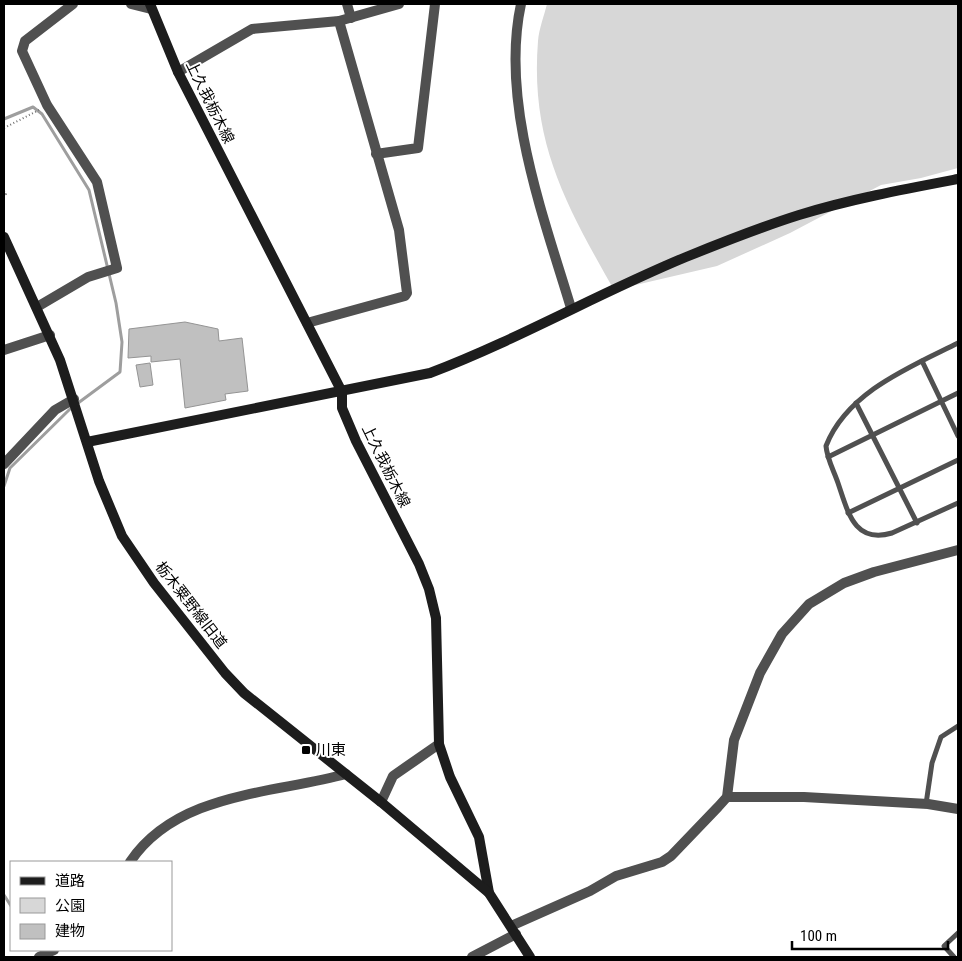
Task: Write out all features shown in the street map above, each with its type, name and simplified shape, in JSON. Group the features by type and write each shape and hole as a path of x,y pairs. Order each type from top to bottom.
{"street":[{"path":"37,307 88,277 117,268 97,182 48,106 22,51 25,42 73,4"},
{"path":"131,4 151,6"},
{"path":"347,4 351,18"},
{"path":"178,72 252,29 339,21 399,4"},
{"path":"376,154 418,148 435,4"},
{"path":"521,4 516,24 514,77 521,128 545,225 571,308"},
{"name":"上久我栃木線","path":"151,6 178,72 342,392 342,408 356,441 429,589 436,618 438,744 450,777 479,837 489,893 530,957"},
{"path":"307,323 405,296 407,292 399,230 339,21"},
{"path":"87,442 430,373 458,363 571,308 686,257 800,215 899,190 958,179"},
{"name":"栃木粟野線旧道","path":"4,237 50,335 114,520 134,555 154,583 225,673 244,693 381,802 489,893"},
{"path":"4,350 50,335"},
{"path":"4,464 55,410 74,400"},
{"path":"472,957 514,930 616,876 662,862 676,851 727,797 734,740 760,673 782,634 809,604 844,583 874,572 958,550"},
{"path":"381,802 393,776 438,744"},
{"path":"131,861 160,831 199,808 244,794 308,784 346,774"},
{"path":"727,797 770,796 926,804 958,809"},
{"path":"39,957 52,951"}],"lane":[{"path":"958,343 922,361 856,402 831,432 826,446 828,457 848,513 856,526 872,535 881,536 917,523 958,503"},
{"path":"922,361 958,436"},
{"path":"828,457 958,392"},
{"path":"856,402 917,523"},
{"path":"848,513 958,460"},
{"path":"926,804 932,763 941,737 958,726"},
{"path":"954,957 944,946 958,933"}],"path":[{"path":"4,128 42,108"},
{"path":"4,191 6,194 4,195"}],"green space":[{"path":"547,4 958,4 958,168 921,178 881,185 790,233 717,266 614,290 567,200 555,172 546,142 540,111 537,77 538,41"}],"building":[{"path":"185,322 218,329 219,341 242,338 248,391 225,394 226,400 185,408 180,359 151,362 151,356 128,358 129,329"},
{"path":"150,363 153,385 140,387 136,365"}],"waterway":[{"path":"4,119 33,107 42,114 89,190 116,303 122,342 120,372 70,409 10,468 4,486"},
{"path":"4,895 10,904"}],"place":[{"name":"川東","path":"306,750"}]}
